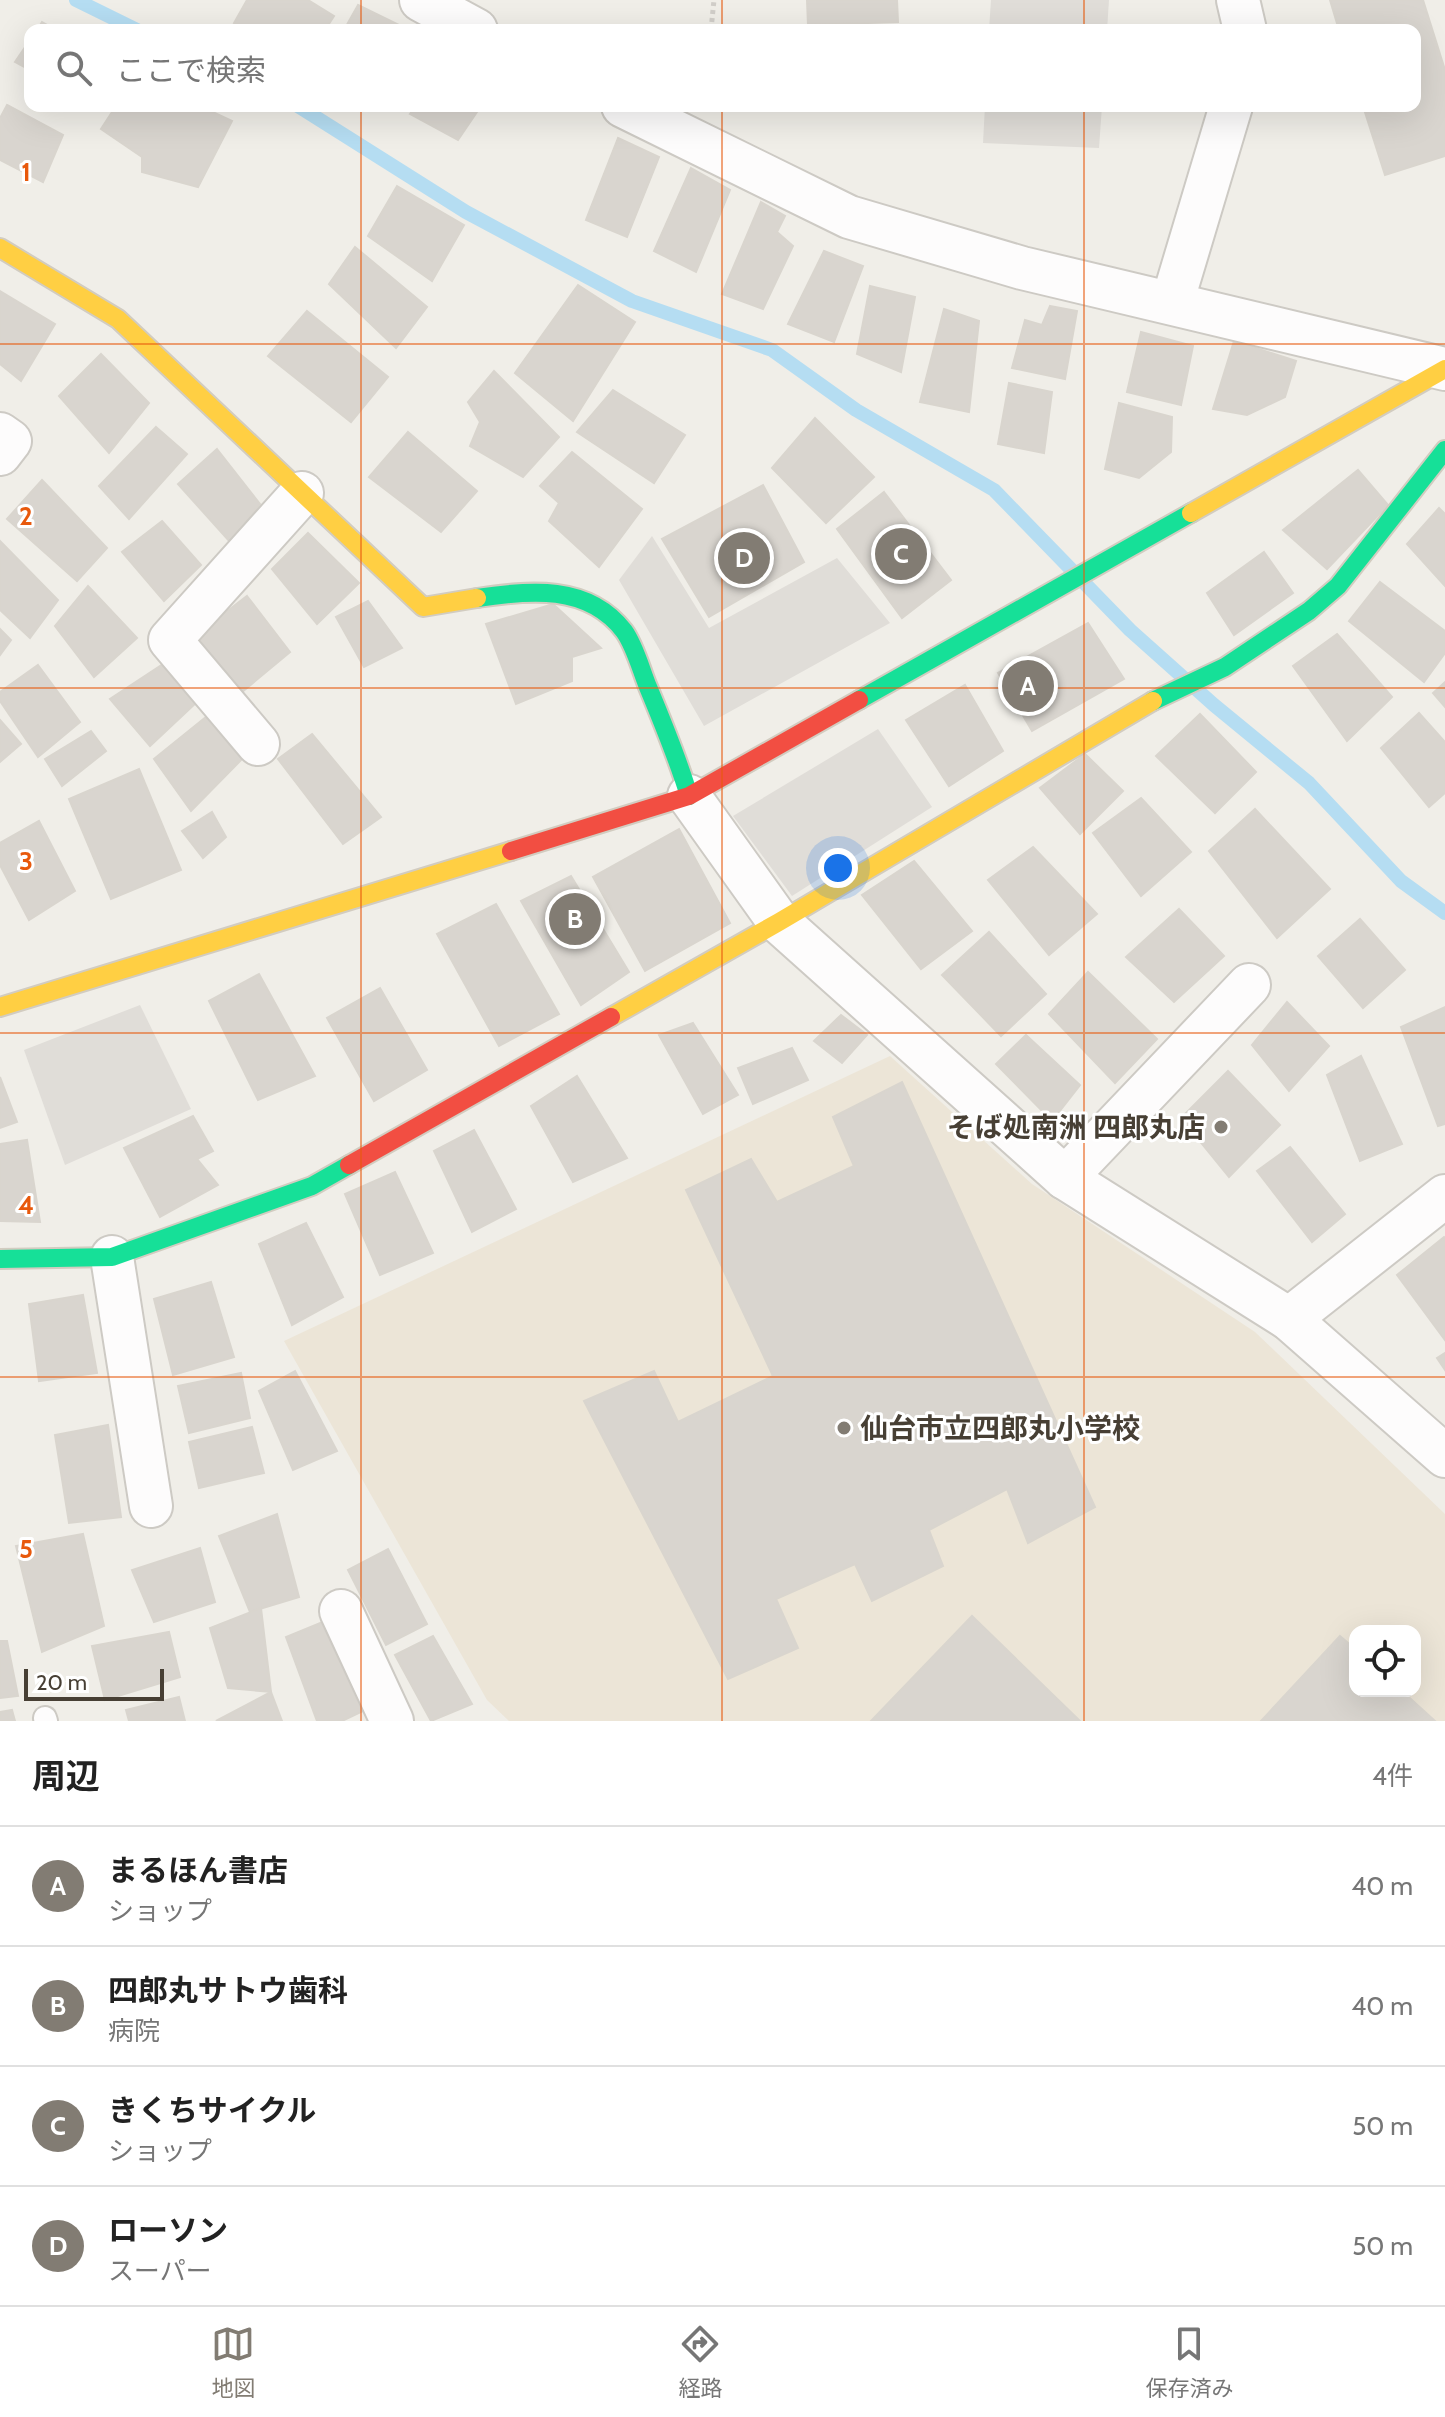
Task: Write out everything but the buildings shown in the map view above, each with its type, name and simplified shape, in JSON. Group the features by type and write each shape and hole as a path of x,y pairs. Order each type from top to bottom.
{"street":[{"path":"421,0 465,24"},
{"path":"1238,0 1244,24"},
{"path":"635,112 849,217 1022,268 1445,369"},
{"path":"1172,303 1229,112"},
{"path":"0,248 118,319 423,607 525,591 579,597 602,609 625,632 677,757 689,796 779,922 1065,1178 1289,1319 1443,1451"},
{"path":"0,1007 689,796 1445,369"},
{"path":"0,434 10,441 0,454"},
{"path":"0,1259 112,1257 312,1186 779,922 1144,705 1225,667 1309,611 1338,586 1445,450"},
{"path":"258,744 170,640 302,493"},
{"path":"1065,1178 1249,985"},
{"path":"1289,1319 1445,1196"},
{"path":"112,1257 151,1506"},
{"path":"341,1611 392,1721"}],"path":[{"path":"712,24 714,0"}],"shaded area":[{"path":"991,0 1109,0 1107,24 989,24"},
{"path":"985,112 1102,112 1099,148 983,143"},
{"path":"652,536 709,628 837,558 890,623 704,726 619,580"},
{"path":"878,729 932,807 792,896 733,816"},
{"path":"140,1005 191,1109 65,1165 24,1050"},
{"name":"仙台市立四郎丸小学校","path":"890,1056 1032,1184 1255,1332 1445,1514 1445,1721 509,1721 487,1700 284,1341"}],"waterway":[{"path":"76,0 125,24"},
{"path":"308,112 466,212 632,301 772,350 856,410 994,490 1130,630 1214,705 1309,783 1401,881 1445,913"}],"traffic: fast":[{"path":"1153,701 1225,667 1309,611 1338,586 1445,450"},
{"path":"859,700 1191,513"},
{"path":"477,598 517,593 556,594 593,605 609,616 624,631 635,651 689,796"},
{"path":"0,1259 112,1257 312,1186 349,1165"}],"traffic: slow":[{"path":"0,248 118,319 423,607 477,598"},
{"path":"1191,513 1445,369"},
{"path":"611,1017 779,922 1153,701"},
{"path":"0,1007 511,851"}],"traffic: jam":[{"path":"511,851 689,796 859,700"},
{"path":"349,1165 611,1017"}],"place":[{"name":"きくちサイクル","path":"901,554"},
{"name":"ローソン","path":"744,558"},
{"name":"まるほん書店","path":"1028,686"},
{"name":"四郎丸サトウ歯科","path":"575,919"},
{"name":"そば処南洲 四郎丸店","path":"1221,1127"},
{"name":"仙台市立四郎丸小学校","path":"844,1428"}]}
